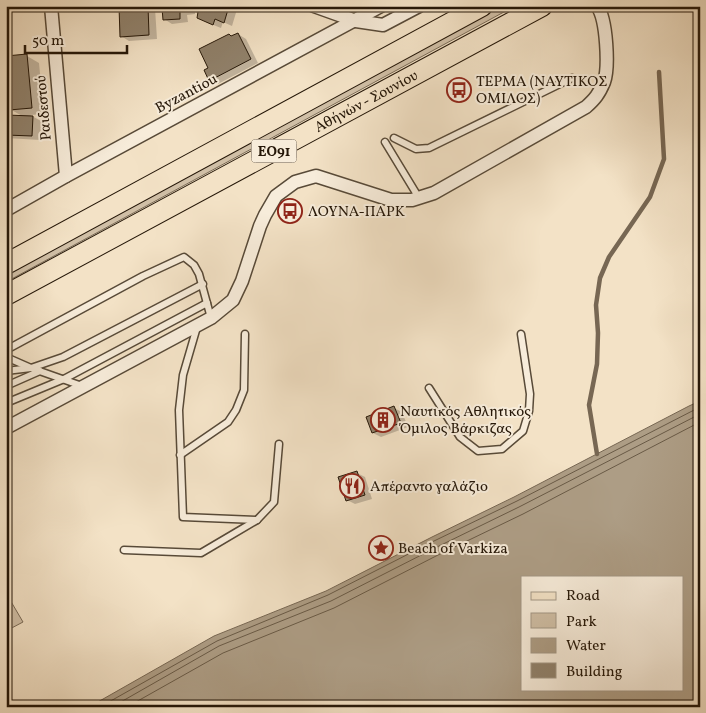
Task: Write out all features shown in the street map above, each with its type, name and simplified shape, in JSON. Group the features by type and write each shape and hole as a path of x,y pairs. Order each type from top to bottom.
{"main road":[{"name":"Αθήνών - Σουνίου","path":"6,264 482,6"},
{"name":"Αθήνών - Σουνίου","path":"6,295 542,6"}],"street":[{"name":"Ραιδεστού","path":"51,6 66,176"},
{"path":"314,6 356,20 383,25 419,6"},
{"name":"Byzantiou","path":"6,210 381,6"},
{"path":"6,428 197,326 211,318 233,300 242,282 265,215 276,196 295,182 316,176 391,200 412,200 434,193 586,107 597,96 605,80 607,52 605,26 598,6"}],"lane":[{"path":"394,138 416,149 429,148 572,78"},
{"path":"385,142 419,198"},
{"path":"6,350 143,276 184,257 194,265 199,274 211,318"},
{"path":"6,371 31,368 63,357 203,284"},
{"path":"6,403 64,379 207,303"},
{"path":"197,326 182,375 180,456 183,517 257,520"},
{"path":"180,456 228,422 236,410 244,390 245,334"},
{"path":"429,388 460,437 478,451 502,449 523,431 529,411 530,394 521,334"},
{"path":"6,357 83,387"},
{"path":"6,386 40,371"},
{"path":"124,550 201,553 257,520 274,502 279,444"}],"green space":[{"path":"499,6 515,6 6,282 6,274"},
{"path":"6,593 23,622 6,631"}],"water":[{"path":"700,401 700,707 89,707 214,636 326,591"}],"building":[{"path":"119,6 148,6 149,35 120,37"},
{"path":"154,6 187,6 187,10 180,11 180,19 163,20 162,8 154,8"},
{"path":"192,6 229,6 224,23 215,19 213,25 197,18 198,12 191,10"},
{"path":"238,33 251,59 209,81 204,70 208,68 199,49 229,34 231,36"},
{"path":"27,54 32,108 9,110 6,85 6,56"},
{"path":"6,115 33,116 32,136 6,135"},
{"name":"Ναυτικός Αθλητικός Όμιλος Βάρκιζας","path":"394,406 401,423 372,433 366,417"},
{"name":"Απέραντο γαλάζιο","path":"357,471 365,495 346,501 338,477"}],"waterway":[{"path":"597,454 589,405 597,364 598,333 596,305 600,278 609,257 650,197 664,159 659,72"}],"place":[{"name":"ΤΕΡΜΑ (ΝΑΥΤΙΚΟΣ ΟΜΙΛΟΣ)","path":"459,90"},
{"name":"ΛΟΥΝΑ-ΠΑΡΚ","path":"290,211"},
{"name":"Ναυτικός Αθλητικός Όμιλος Βάρκιζας","path":"383,420"},
{"name":"Απέραντο γαλάζιο","path":"352,486"},
{"name":"Beach of Varkiza","path":"381,548"}]}
